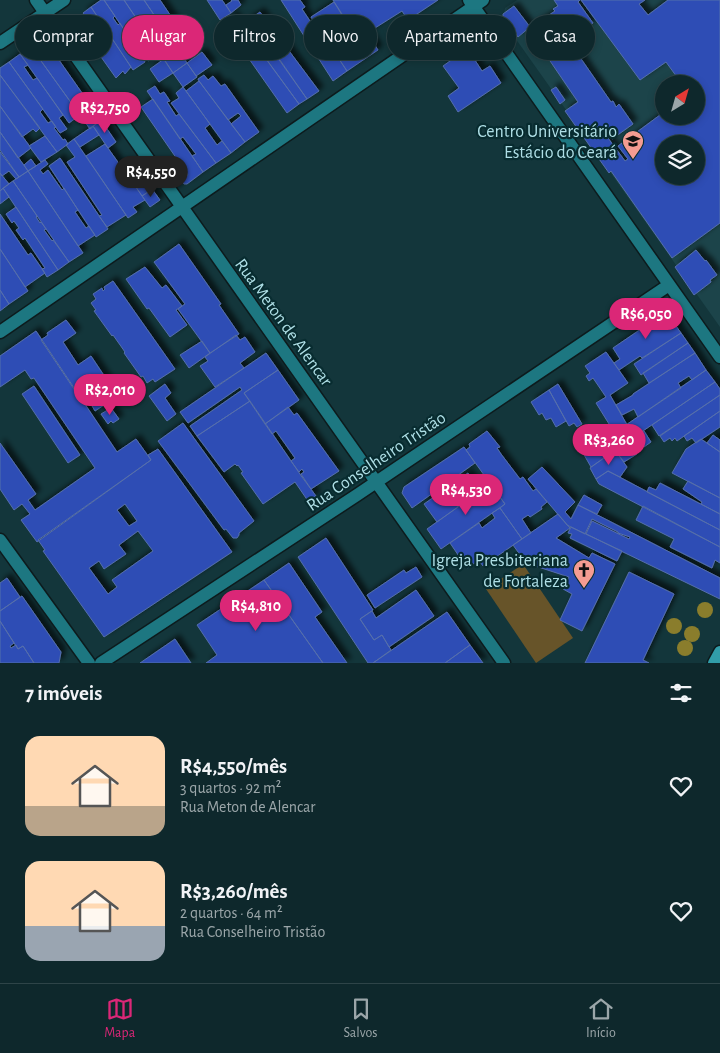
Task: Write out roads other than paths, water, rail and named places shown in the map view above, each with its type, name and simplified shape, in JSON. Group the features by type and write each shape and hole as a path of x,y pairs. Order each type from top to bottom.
{"main road":[{"path":"714,663 720,652"}],"street":[{"name":"Rua Meton de Alencar","path":"36,0 504,663"},
{"path":"0,44 64,0"},
{"path":"0,332 182,208 475,2 720,357"},
{"name":"Rua Conselheiro Tristão","path":"100,663 376,482 669,285"},
{"path":"0,540 90,663"}],"place":[{"name":"Centro Universitário Estácio do Ceará","path":"633,160"},
{"name":"Igreja Presbiteriana de Fortaleza","path":"584,589"}]}
